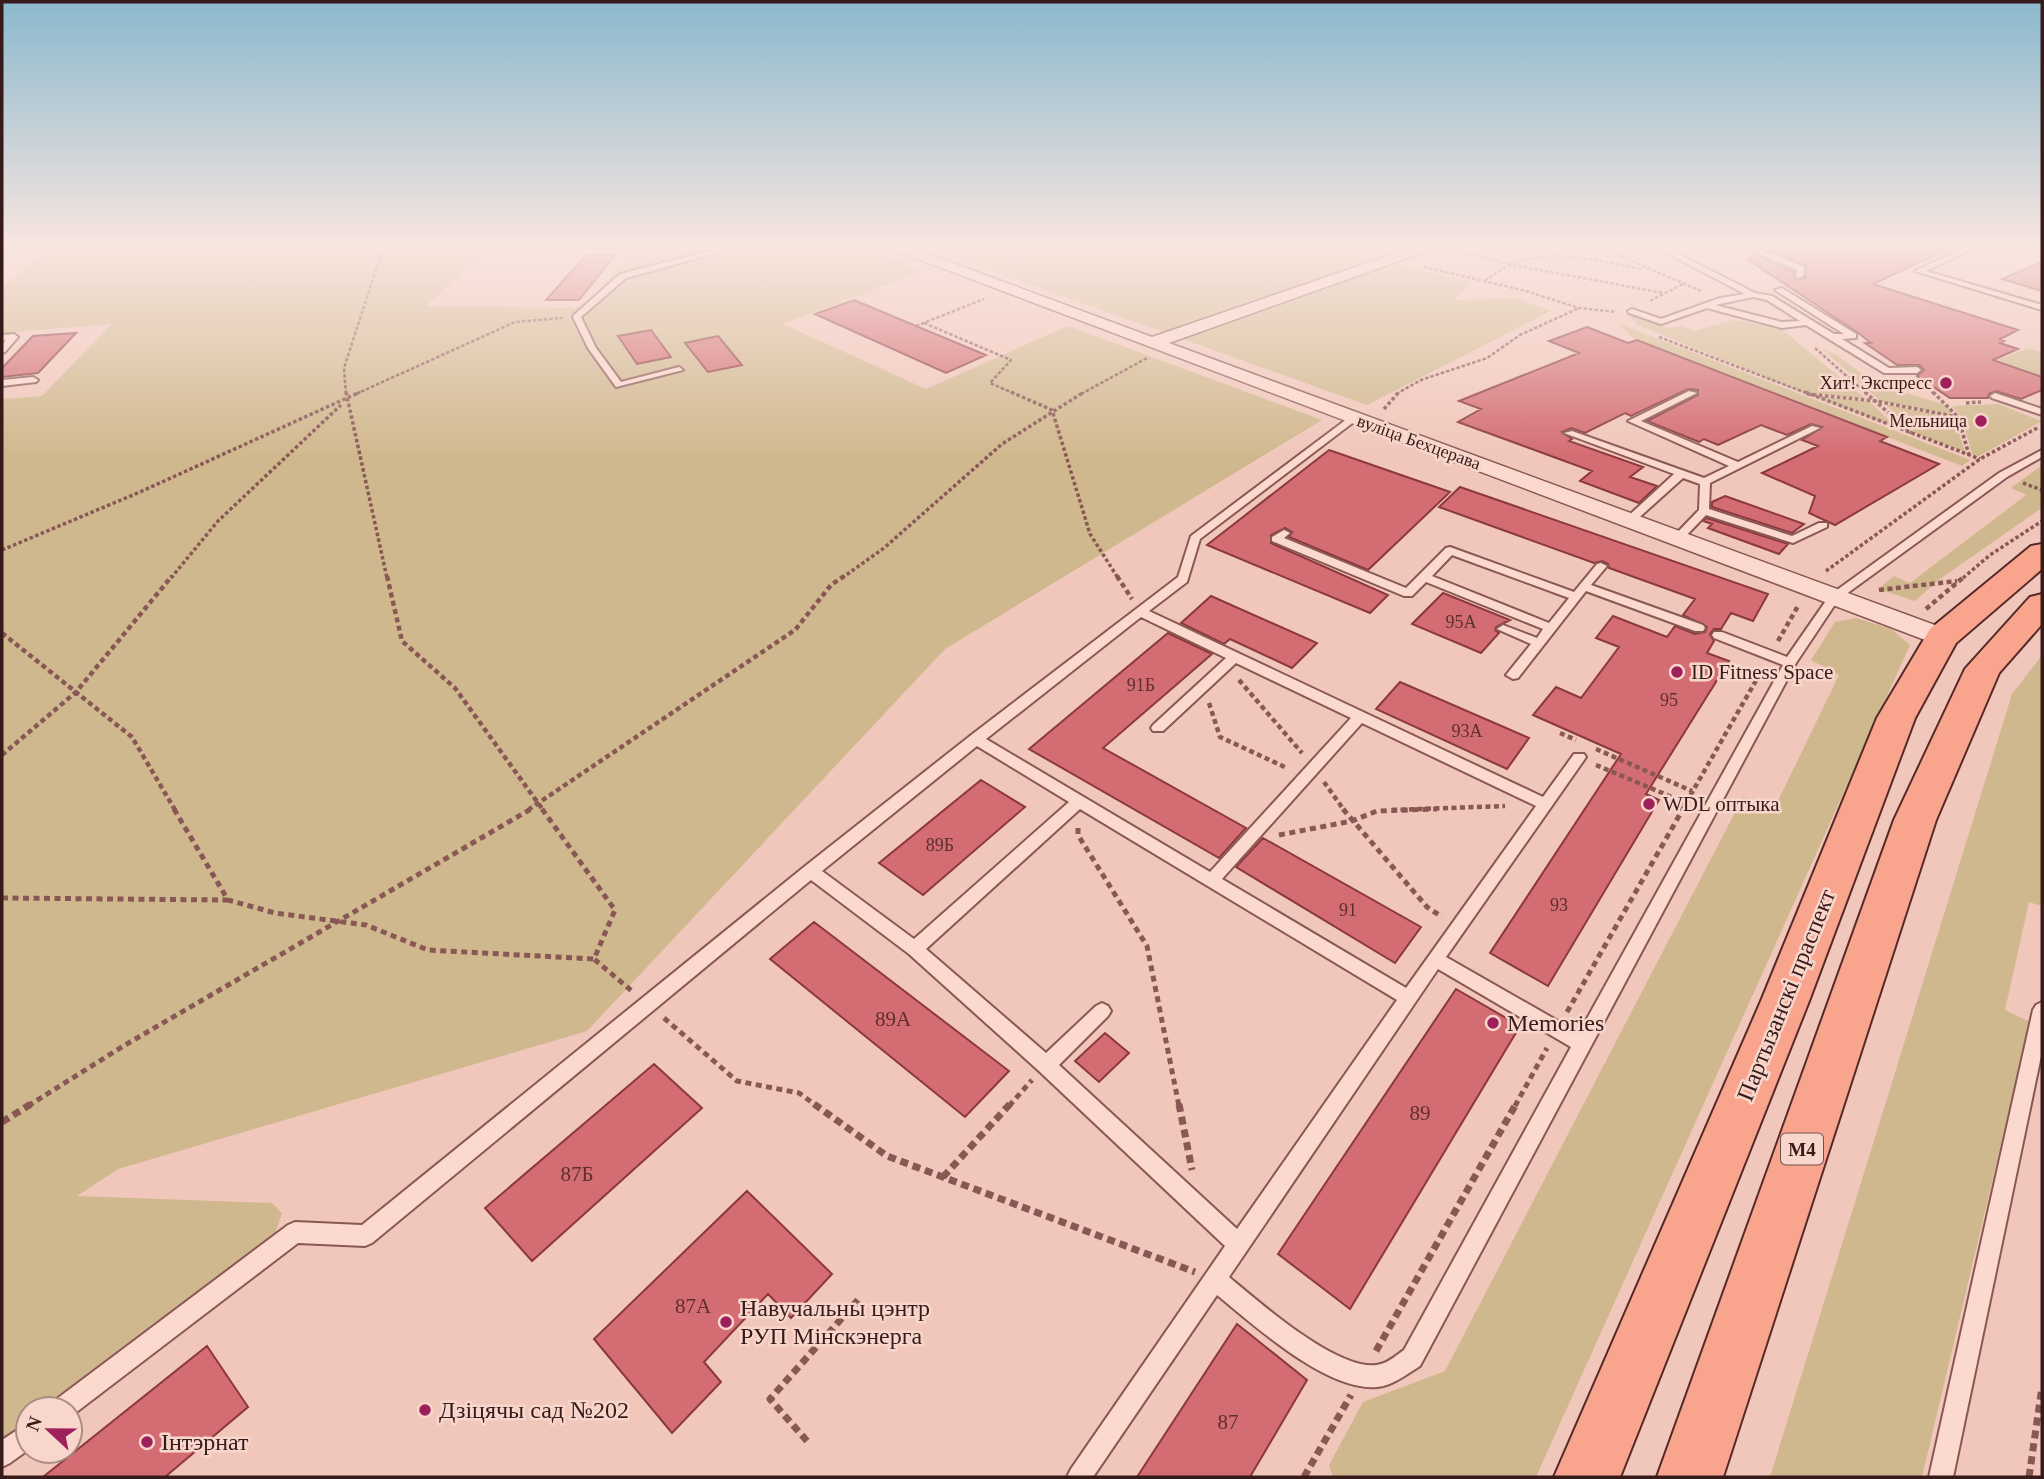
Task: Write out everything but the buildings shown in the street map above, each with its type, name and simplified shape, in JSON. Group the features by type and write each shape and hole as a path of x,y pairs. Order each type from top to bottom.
{"main road":[{"name":"Партызанскі праспект","path":"1587,1477 1785,1001 1896,718 1942,637 2042,553"},
{"name":"М4","path":"1690,1477 1915,820 1983,669 2042,604"},
{"path":"1942,637 1970,653 1983,669"}],"street":[{"name":"вуліца Бехцерава","path":"1071,317 1152,349 1354,418 1942,637"},
{"path":"1152,349 1239,317"}],"lane":[{"path":"577,317 592,348 618,385 679,370"},
{"path":"1647,317 1661,322 1676,317"},
{"path":"1751,317 1782,325 1809,322"},
{"path":"1801,317 1887,371 1917,370"},
{"path":"1822,317 1853,337 1834,337"},
{"path":"2,338 14,337 2,350"},
{"path":"2,383 33,380"},
{"path":"1692,393 1633,421 1738,466"},
{"path":"1995,396 2042,412"},
{"path":"80,1395 295,1232 365,1236 810,871 975,739 1183,579 1195,538 1354,418"},
{"path":"1569,433 1705,482 1815,428"},
{"path":"1215,1280 1320,1360 1361,1376 1380,1376 1412,1358 1790,663 1834,598 2038,447"},
{"path":"1629,521 1681,474"},
{"path":"1677,539 1704,511 1705,482"},
{"path":"1704,511 1793,540 1823,525"},
{"path":"1284,533 1276,539 1336,559 1408,593 1450,550 1699,628"},
{"path":"1513,675 1601,566"},
{"path":"1424,577 1551,628"},
{"path":"1140,612 1230,661 1545,804"},
{"path":"1503,629 1539,643"},
{"path":"1717,635 1790,663"},
{"path":"1158,728 1230,661"},
{"path":"1211,881 1360,718"},
{"path":"975,739 1408,998"},
{"path":"1079,1477 1435,959 1579,757"},
{"path":"915,949 1079,801"},
{"path":"810,871 915,949 1046,1065 1239,1245"},
{"path":"1435,959 1584,1045"},
{"path":"1941,1477 2042,1010"},
{"path":"1046,1065 1102,1012"}],"path":[{"path":"361,317 344,368 346,400 402,641 455,688 615,910 594,959"},
{"path":"2,550 346,400 515,322 577,317"},
{"path":"916,326 939,317"},
{"path":"1354,418 1381,413 1395,394 1421,380 1487,358 1520,335 1559,317"},
{"path":"924,323 1011,360 990,383 1052,410"},
{"path":"1657,336 1800,393 1980,459"},
{"path":"1806,341 1914,436"},
{"path":"2,1122 125,1045 538,803 794,631 831,585 884,548 1002,444 1152,349"},
{"path":"1800,393 1876,401 1958,417 1969,455"},
{"path":"2,755 76,692 218,521 346,400"},
{"path":"1052,410 1066,464 1090,534 1140,612"},
{"path":"1820,576 1980,459 2042,425"},
{"path":"2021,436 2038,447"},
{"path":"1974,464 1984,468"},
{"path":"2020,482 2042,490"},
{"path":"1915,609 1926,610 1957,581 2042,521"},
{"path":"1875,590 1957,581"},
{"path":"1304,1477 1803,598"},
{"path":"2,633 132,737 228,900"},
{"path":"1230,661 1311,773 1328,787 1352,821 1427,907 1458,927"},
{"path":"1204,685 1220,737 1311,773 1328,787"},
{"path":"1560,733 1692,792"},
{"path":"1579,757 1686,803"},
{"path":"1079,801 1078,835 1147,946 1200,1209"},
{"path":"1247,842 1352,821 1377,811 1545,804"},
{"path":"2,898 228,900 275,913 366,925 428,950 594,959 737,1081 799,1093 887,1156 1215,1280"},
{"path":"943,1177 1046,1065"},
{"path":"807,1441 770,1399 858,1300"},
{"path":"2029,1477 2042,1387"}],"shaded area":[{"path":"2,317 801,317 783,324 926,389 1068,326 1322,420 945,649 587,1031 118,1169 77,1196 272,1203 282,1213 274,1237 64,1395 14,1395 14,1433 2,1442 2,399 42,396 112,324 2,333"},
{"path":"1121,317 1539,317 1367,405"},
{"path":"1630,317 1669,328 1680,326 1695,331 1733,320 1780,328 1866,399 1802,392 1638,325"},
{"path":"1617,323 1970,460 1962,466 1633,338"},
{"path":"2029,348 2042,352 2042,376 1997,360"},
{"path":"1822,349 1837,355 1874,383 1946,405 1952,416 1880,401"},
{"path":"1809,395 1870,402 1897,428"},
{"path":"1885,404 1954,418 1965,452 1915,433"},
{"path":"1998,404 2042,421 1979,456 1972,454 1962,418 1952,406"},
{"path":"2042,465 2042,508 1937,581 1915,601 1878,589 1894,576 1910,583 2026,495 2011,488"},
{"path":"1856,618 1891,629 1910,645 1536,1477 1333,1477 1329,1465 1363,1402 1445,1371 1743,797 1776,805 1839,675 1811,660 1835,622"},
{"path":"2042,655 2042,906 2029,902 2005,1010 2030,1022 1922,1477 1770,1477 2012,694"}],"place":[{"name":"Хит! Экспресс","path":"1946,383"},
{"name":"Мельница","path":"1981,421"},
{"name":"ID Fitness Space","path":"1677,672"},
{"name":"WDL оптыка","path":"1649,804"},
{"name":"Memories","path":"1493,1023"},
{"name":"Навучальны цэнтр РУП Мінскэнерга","path":"726,1322"},
{"name":"Дзіцячы сад №202","path":"425,1410"},
{"name":"Інтэрнат","path":"147,1442"}]}
